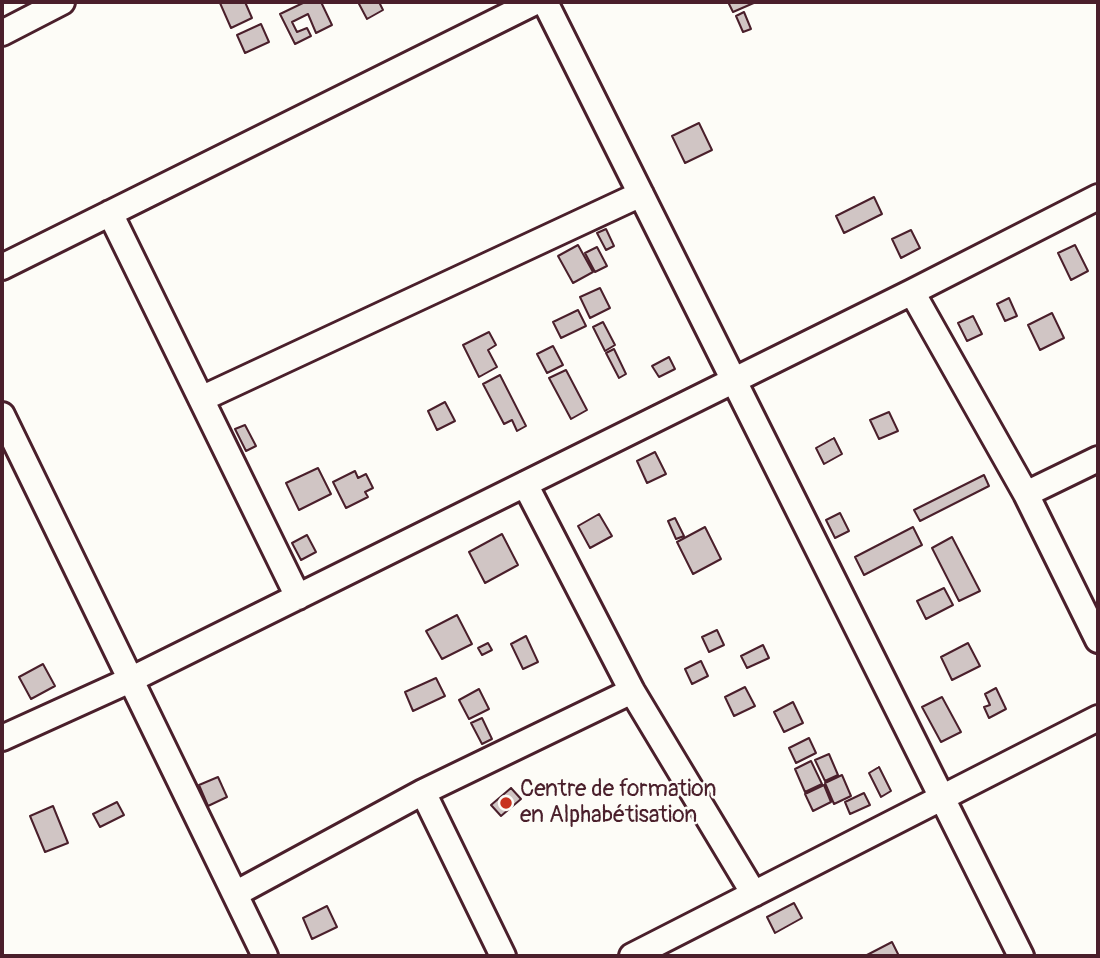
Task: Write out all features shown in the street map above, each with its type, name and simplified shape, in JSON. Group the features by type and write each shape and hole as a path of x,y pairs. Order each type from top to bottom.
{"street":[{"path":"2,33 62,2"},
{"path":"2,267 535,2"},
{"path":"545,2 1021,956"},
{"path":"201,399 641,194"},
{"path":"2,738 131,680 1098,197"},
{"path":"110,213 298,597"},
{"path":"912,292 1026,494 1098,640"},
{"path":"2,415 265,956"},
{"path":"1026,494 1098,459"},
{"path":"525,484 632,691 754,894"},
{"path":"235,894 424,792 632,691"},
{"path":"632,956 1098,718"},
{"path":"424,792 503,956"}],"building":[{"path":"245,2 252,18 231,28 220,3"},
{"path":"305,2 321,2 332,25 316,33 308,14 292,22 297,32 307,28 311,36 295,44 280,14"},
{"path":"358,2 379,2 383,10 367,19"},
{"path":"728,2 756,2 733,12"},
{"path":"744,12 751,29 743,32 736,16"},
{"path":"261,24 269,42 245,53 237,35"},
{"path":"699,123 712,150 685,163 672,136"},
{"path":"874,197 882,214 844,233 836,216"},
{"path":"606,229 614,246 606,250 597,233"},
{"path":"911,230 920,248 901,258 892,239"},
{"path":"578,245 593,272 573,283 558,256"},
{"path":"1075,245 1088,271 1071,280 1058,253"},
{"path":"597,247 607,266 595,272 585,253"},
{"path":"600,288 610,308 590,318 580,297"},
{"path":"1009,298 1017,316 1005,321 997,304"},
{"path":"578,310 586,326 561,338 553,322"},
{"path":"1052,313 1064,338 1040,350 1028,325"},
{"path":"973,316 982,334 967,341 958,323"},
{"path":"603,322 615,345 605,351 593,327"},
{"path":"489,332 496,345 488,350 497,367 479,377 463,345"},
{"path":"553,346 563,365 547,373 537,354"},
{"path":"614,349 626,374 619,378 606,353"},
{"path":"669,357 675,369 659,377 652,366"},
{"path":"566,370 587,410 571,419 549,378"},
{"path":"500,375 526,426 517,431 512,420 504,424 483,384"},
{"path":"445,402 455,421 437,430 428,411"},
{"path":"889,412 898,431 879,439 870,420"},
{"path":"245,425 256,446 246,451 235,429"},
{"path":"834,438 842,454 824,464 816,448"},
{"path":"655,452 666,474 647,483 637,461"},
{"path":"318,468 331,494 299,510 286,483"},
{"path":"355,471 358,478 366,474 373,488 365,492 368,497 346,508 333,482"},
{"path":"984,475 989,486 920,521 914,510"},
{"path":"840,513 849,531 835,538 826,520"},
{"path":"599,514 612,536 590,548 578,526"},
{"path":"675,518 684,536 676,539 668,521"},
{"path":"705,527 721,559 693,574 677,542"},
{"path":"913,527 922,545 864,575 855,557"},
{"path":"502,534 518,565 485,583 469,552"},
{"path":"307,535 316,552 301,560 292,543"},
{"path":"952,537 980,591 959,601 932,548"},
{"path":"944,588 953,605 926,619 917,601"},
{"path":"457,615 472,644 442,659 426,631"},
{"path":"717,630 724,645 709,652 702,637"},
{"path":"526,636 538,662 523,669 511,644"},
{"path":"488,643 492,650 482,655 478,648"},
{"path":"968,643 980,666 952,680 941,657"},
{"path":"763,645 769,658 747,668 741,656"},
{"path":"701,661 708,676 692,684 685,669"},
{"path":"43,664 55,686 31,699 19,677"},
{"path":"436,678 445,696 413,711 405,692"},
{"path":"745,687 755,706 734,716 725,697"},
{"path":"996,688 1006,709 989,718 984,707 990,705 985,694"},
{"path":"479,689 489,709 469,719 459,700"},
{"path":"942,697 961,732 941,742 922,707"},
{"path":"793,702 803,723 784,732 774,712"},
{"path":"482,718 492,739 482,744 471,723"},
{"path":"809,738 816,753 796,763 789,748"},
{"path":"829,754 838,775 825,781 815,760"},
{"path":"811,761 822,784 805,792 795,769"},
{"path":"879,767 891,791 881,797 869,773"},
{"path":"842,775 851,796 834,804 825,783"},
{"path":"218,777 227,797 208,806 199,785"},
{"path":"824,785 831,802 813,811 805,794"},
{"path":"511,788 521,799 501,816 491,805"},
{"path":"864,793 870,805 850,814 845,802"},
{"path":"117,802 124,815 100,827 93,814"},
{"path":"53,806 68,843 45,852 30,816"},
{"path":"794,903 802,918 775,933 767,917"},
{"path":"327,906 337,927 312,939 303,918"},
{"path":"892,942 899,956 865,956"}],"place":[{"name":"Centre de formation en Alphabétisation","path":"506,803"}]}
